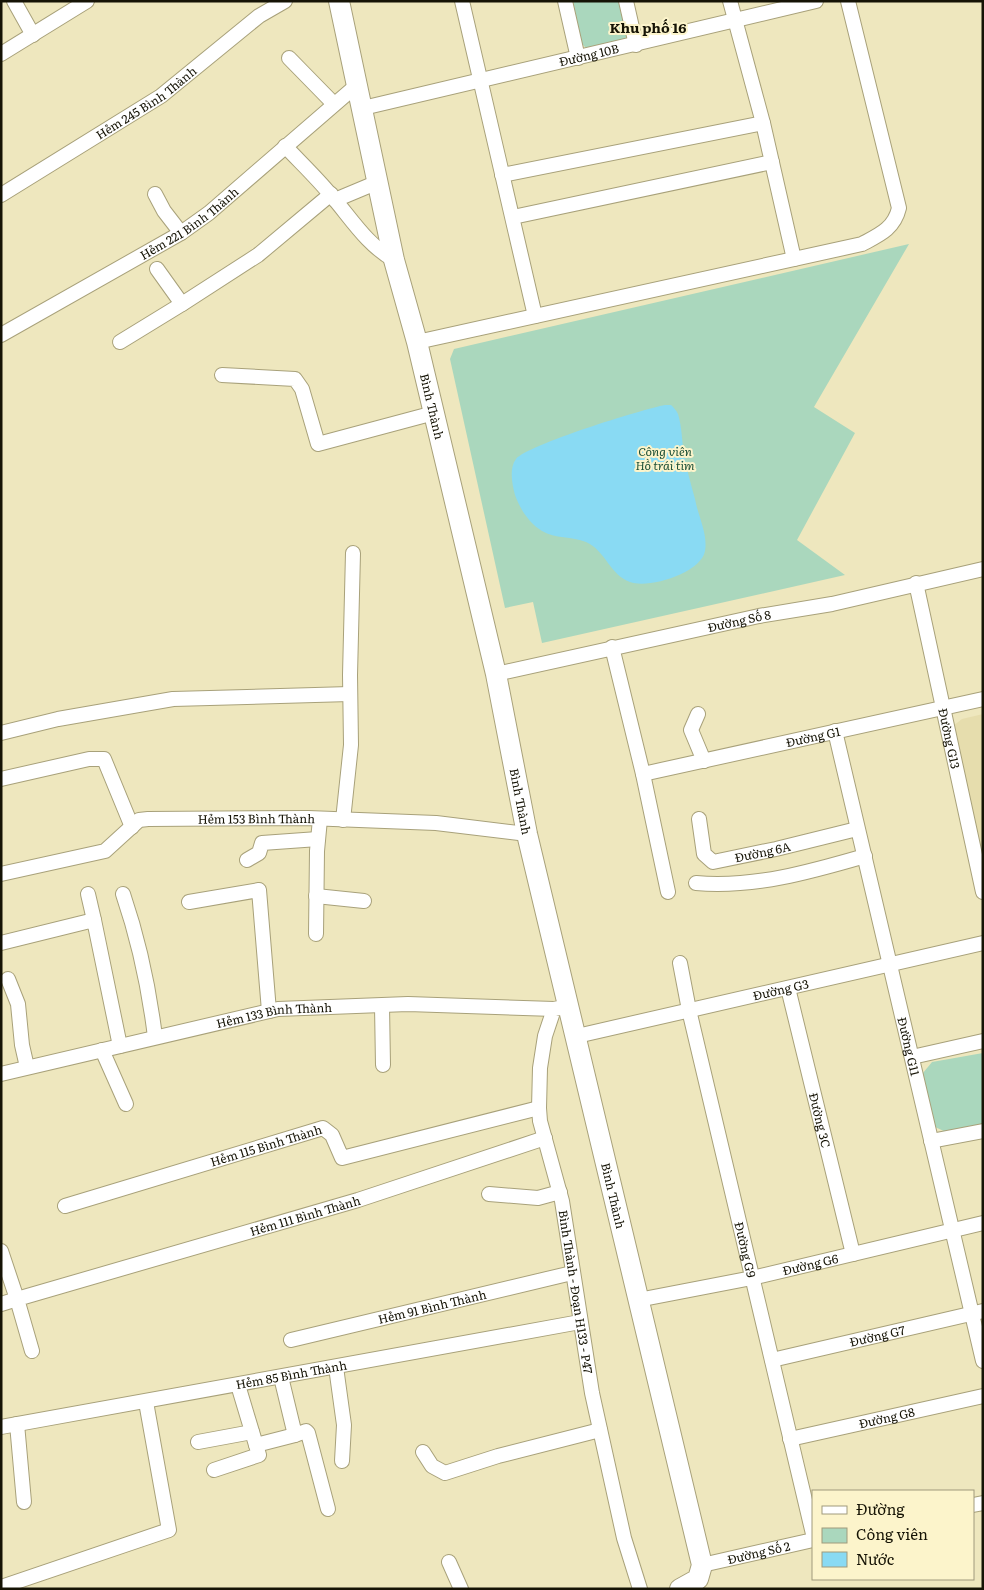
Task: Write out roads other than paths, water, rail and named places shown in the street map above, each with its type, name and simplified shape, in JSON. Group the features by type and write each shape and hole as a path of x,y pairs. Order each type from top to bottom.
{"street":[{"path":"14,1 34,34"},
{"path":"1,54 87,1"},
{"name":"Hẻm 245 Bình Thành","path":"1,195 161,96 259,16 285,1"},
{"name":"Bình Thành","path":"339,1 394,260 417,342 496,674 562,1008 577,1036 700,1578"},
{"path":"462,1 536,316"},
{"path":"565,1 578,58"},
{"path":"626,1 636,45"},
{"path":"730,1 763,123 794,259"},
{"name":"Đường 10B","path":"363,108 816,1"},
{"path":"417,342 862,244 882,234 896,220 898,208 848,1"},
{"path":"289,58 333,103"},
{"name":"Hẻm 221 Bình Thành","path":"1,335 180,234 209,213 333,103 357,85"},
{"path":"502,175 763,123"},
{"path":"286,146 333,197 365,238 380,252 394,260"},
{"path":"513,217 772,162"},
{"path":"120,342 258,255 333,197 378,182"},
{"path":"155,194 180,234"},
{"path":"157,269 182,304"},
{"path":"222,375 295,379 302,389 318,444 434,413"},
{"path":"343,820 351,745 350,694 353,552"},
{"name":"Đường Số 8","path":"496,674 759,616 832,604 983,569"},
{"name":"Đường G13","path":"916,583 941,708 983,892"},
{"path":"612,647 643,774 668,892"},
{"path":"1,733 58,719 173,699 350,694"},
{"name":"Đường G1","path":"643,774 983,699"},
{"path":"698,714 691,730 704,761"},
{"name":"Đường G11","path":"836,731 857,829 865,856 952,1230 977,1312 983,1361"},
{"path":"1,780 89,759 104,759 132,826"},
{"name":"Hẻm 153 Bình Thành","path":"1,874 105,851 139,820 148,818 320,819 436,823 527,834"},
{"path":"316,934 320,819"},
{"name":"Đường 6A","path":"699,819 704,854 713,862 857,829"},
{"path":"247,860 259,853 262,843 318,839"},
{"path":"696,883 724,885 754,882 813,871 865,856"},
{"path":"189,902 259,890 268,1011"},
{"path":"88,894 120,1046"},
{"path":"123,894 134,928 148,986 155,1037"},
{"path":"316,896 364,901"},
{"path":"1,943 94,920"},
{"name":"Đường G3","path":"577,1036 983,943"},
{"name":"Đường G9","path":"680,963 689,1010 812,1530"},
{"path":"8,979 18,1004 22,1045 27,1067"},
{"name":"Đường 3C","path":"788,988 853,1254"},
{"name":"Hẻm 133 Bình Thành","path":"1,1074 268,1011 408,1004 562,1008"},
{"path":"382,1006 383,1065"},
{"name":"Bình Thành - Đoạn H133 - P47","path":"562,1008 544,1036 539,1108 560,1192 580,1322 600,1430 624,1538 640,1589"},
{"path":"912,1057 983,1041"},
{"path":"102,1050 126,1104"},
{"name":"Hẻm 115 Bình Thành","path":"65,1206 323,1128 332,1135 342,1158 539,1108"},
{"path":"932,1142 983,1131"},
{"name":"Hẻm 111 Bình Thành","path":"17,1299 358,1200 545,1138"},
{"path":"489,1194 538,1198 560,1192"},
{"name":"Đường G6","path":"638,1300 752,1278 983,1223"},
{"path":"1,1251 32,1350"},
{"name":"Hẻm 91 Bình Thành","path":"290,1340 572,1273"},
{"path":"1,1304 17,1299"},
{"name":"Đường G7","path":"772,1360 977,1312"},
{"name":"Hẻm 85 Bình Thành","path":"1,1427 580,1322"},
{"path":"336,1367 344,1425 342,1461"},
{"path":"281,1377 295,1435"},
{"path":"214,1470 259,1455 238,1385"},
{"name":"Đường G8","path":"790,1439 983,1396"},
{"path":"1,1586 53,1571 168,1530 146,1402"},
{"path":"17,1424 24,1502"},
{"path":"423,1452 432,1466 445,1473 498,1456 600,1430"},
{"path":"198,1442 252,1432"},
{"path":"256,1445 308,1432 328,1509"},
{"name":"Đường Số 2","path":"700,1578 812,1540"},
{"path":"449,1562 461,1589"},
{"path":"680,1589 700,1578"}],"water":[{"path":"671,405 678,414 685,461 706,545 701,559 685,572 661,581 639,584 623,579 593,546 586,542 547,534 533,524 522,510 515,495 512,467 516,459 541,445 611,420"}],"district":[{"name":"Khu phố 16","path":"648,27"}],"park label":[{"name":"Công viên Hồ trái tim","path":"665,458"}]}
